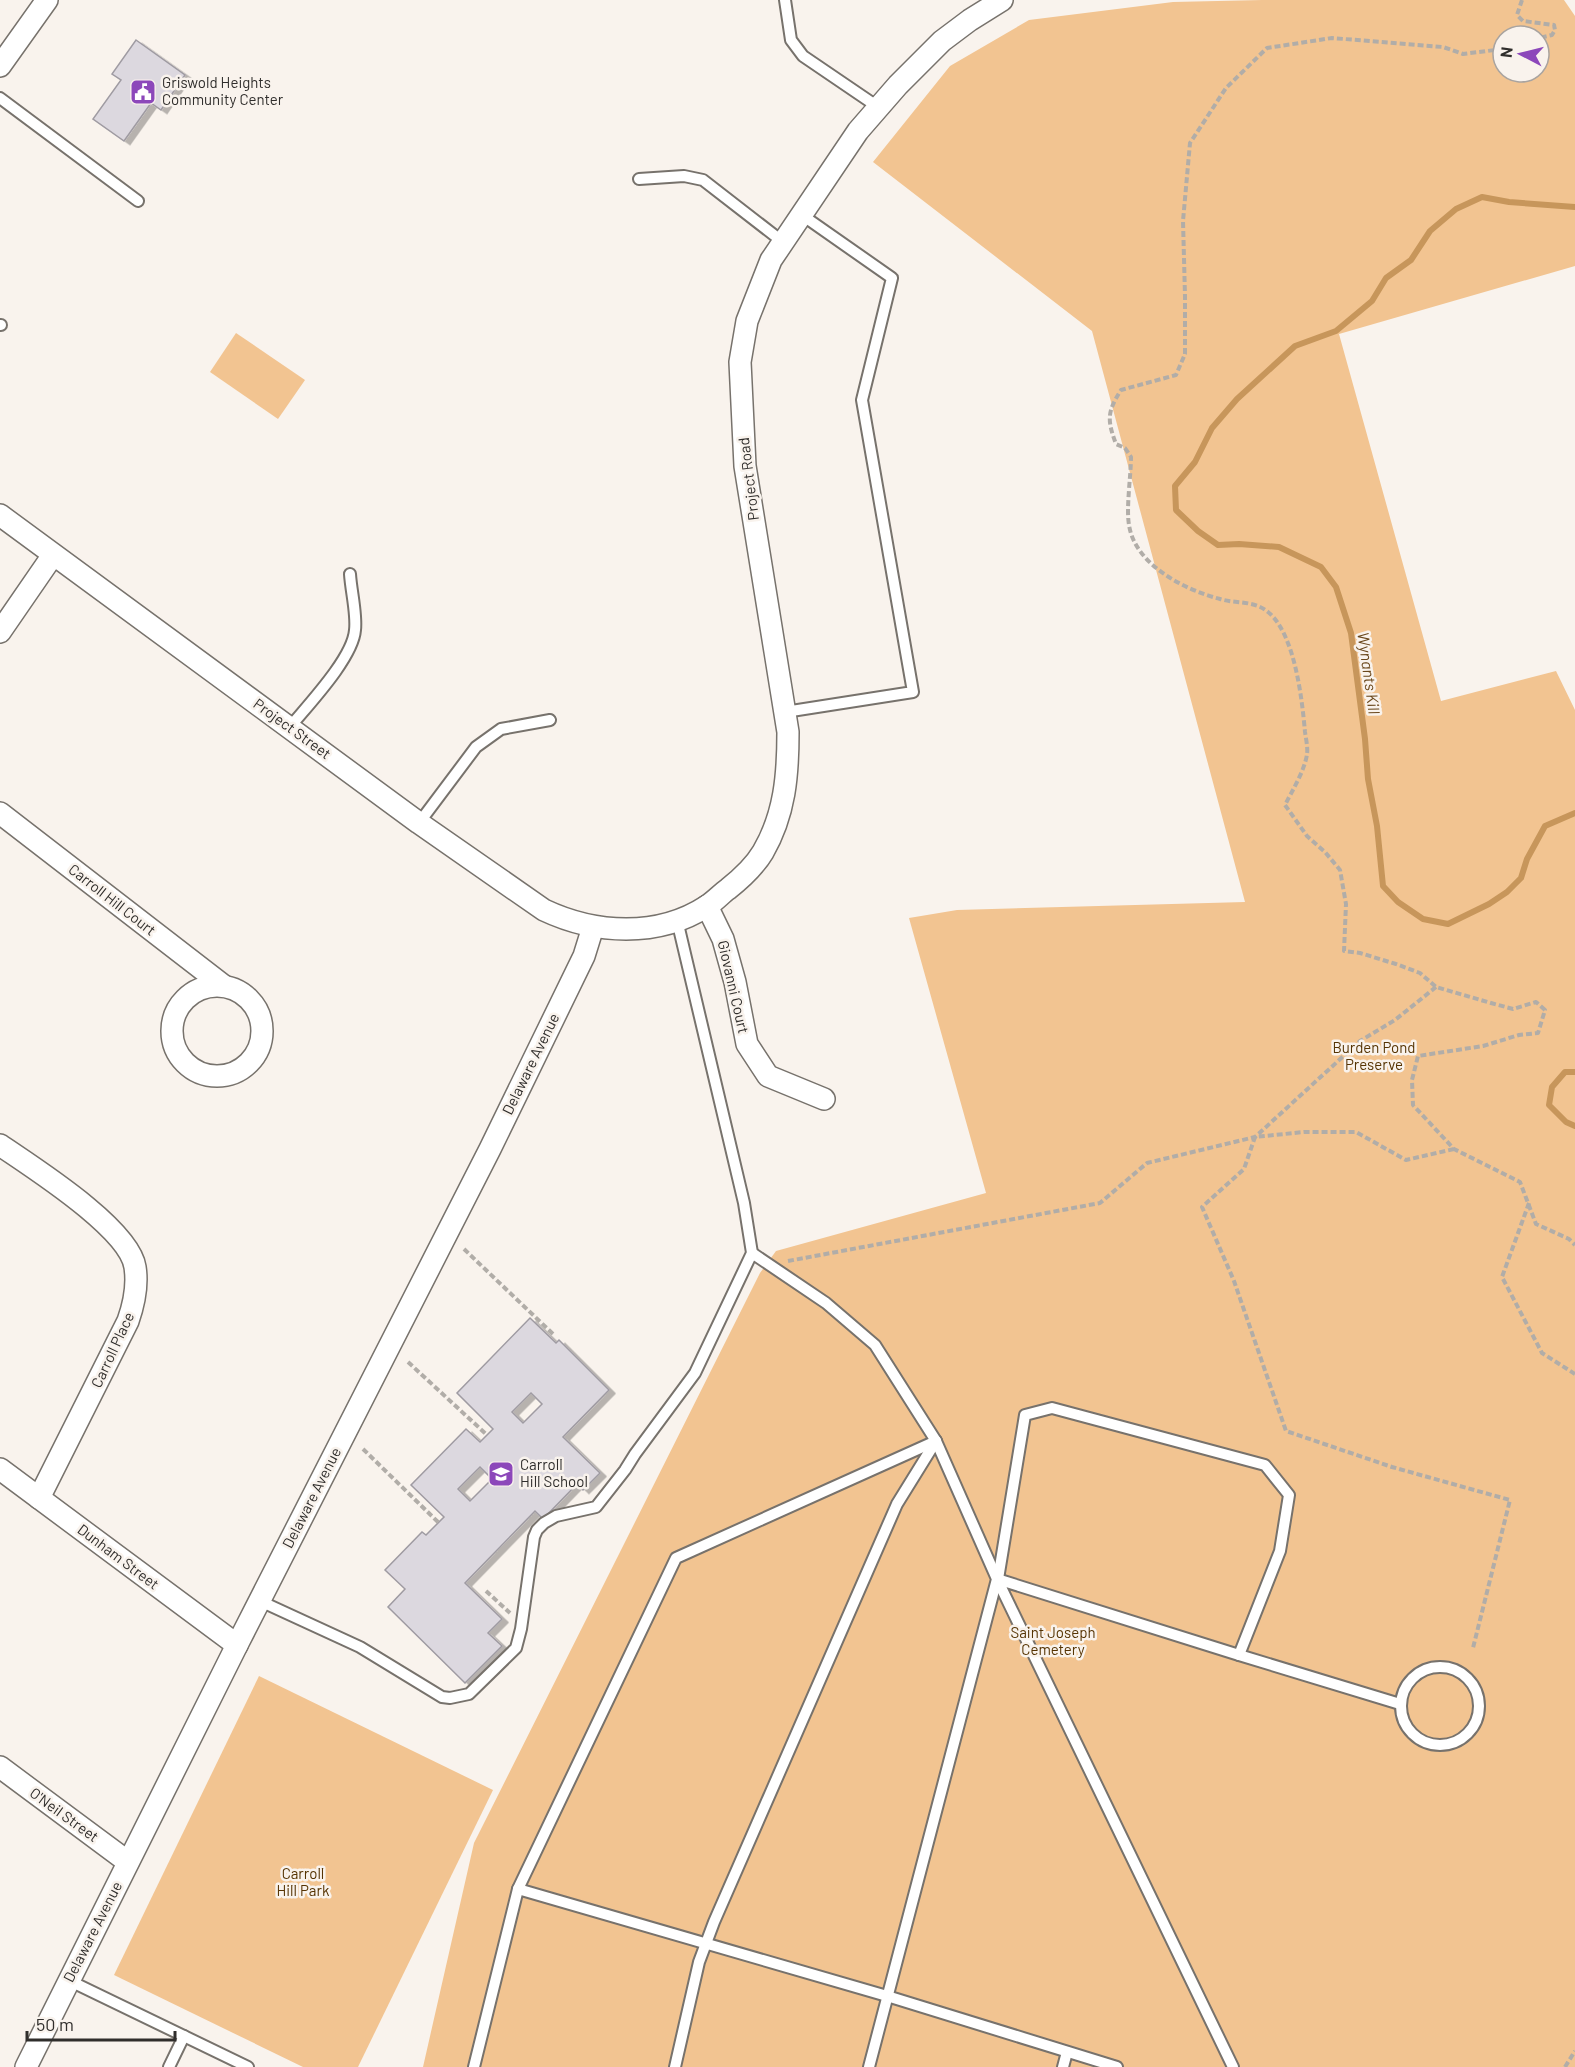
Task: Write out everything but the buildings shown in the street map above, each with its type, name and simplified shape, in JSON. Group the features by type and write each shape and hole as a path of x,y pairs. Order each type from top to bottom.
{"street":[{"path":"0,66 47,0"},
{"name":"Project Road","path":"593,927 634,930 677,920 707,906 748,872 762,853 774,829 782,806 788,772 788,732 745,466 740,362 747,321 771,260 858,131 898,85 942,41 1002,0"},
{"name":"Project Street","path":"0,515 419,823 544,910 561,918 593,927"},
{"path":"0,632 52,555"},
{"name":"Carroll Hill Court","path":"0,813 224,986 238,990 250,999 258,1011 262,1025 262,1040 257,1054 235,1073 220,1076 205,1075 192,1068 181,1058 174,1044 172,1029 175,1014 183,1001 195,991 208,986 224,986"},
{"name":"Giovanni Court","path":"707,906 723,939 735,982 747,1044 768,1076 824,1099"},
{"name":"Delaware Avenue","path":"26,2067 237,1645 490,1149 584,956 593,927"},
{"name":"Carroll Place","path":"0,1144 107,1224 135,1265 136,1298 128,1322 39,1498"},
{"name":"Dunham Street","path":"0,1469 237,1645"},
{"name":"O'Neil Street","path":"0,1767 128,1862"}],"lane":[{"path":"785,0 791,39 803,56 878,107"},
{"path":"0,98 138,201"},
{"path":"639,179 684,176 703,180 783,242"},
{"path":"785,712 913,692 862,400 891,278 802,215"},
{"path":"290,727 333,674 355,631 350,574"},
{"path":"419,823 476,747 501,729 550,720"},
{"path":"260,1601 360,1647 442,1697 450,1698 469,1694 516,1648 537,1530 556,1516 596,1507 626,1470 635,1454 695,1374 752,1253 744,1203 677,920"},
{"path":"752,1253 826,1303 875,1345 936,1441 998,1579 1233,2067"},
{"path":"869,2067 998,1579 1025,1415 1052,1408 1264,1465 1289,1495 1280,1551 1239,1655"},
{"path":"474,2067 518,1889 676,1558 936,1441"},
{"path":"675,2067 699,1962 714,1922 897,1504 936,1441"},
{"path":"998,1579 1400,1704"},
{"path":"1443,1667 1455,1669 1474,1685 1479,1709 1477,1722 1469,1734 1458,1742 1444,1746 1431,1745 1418,1739 1408,1730 1402,1718 1400,1704 1403,1692 1419,1673 1430,1668 1443,1667"},
{"path":"518,1889 887,1996 1117,2067"},
{"path":"68,1980 248,2067"},
{"path":"169,2067 184,2036"},
{"path":"1063,2067 1067,2052"}],"path":[{"path":"1522,0 1517,15 1523,21 1546,24"},
{"path":"1491,50 1463,54 1443,47 1332,38 1267,48 1226,88 1190,144 1183,221 1185,354 1176,375 1121,390 1113,403 1108,424 1116,444 1125,448 1131,457 1129,525 1134,541 1147,559 1167,575 1202,594 1226,601 1247,602 1268,612 1292,653 1302,693 1307,754 1285,805 1307,836 1340,870 1346,904 1344,951 1360,953 1420,973 1436,987 1513,1009 1536,1002 1545,1010 1538,1033 1519,1035 1484,1046 1418,1056 1412,1080 1413,1105 1454,1149 1520,1182 1536,1224 1569,1239 1575,1245"},
{"path":"1436,987 1395,1020 1360,1041 1255,1137 1244,1169 1202,1207 1234,1281 1286,1431 1392,1467 1510,1500 1473,1648"},
{"path":"769,1265 1100,1203 1147,1163 1255,1137 1304,1131 1356,1132 1406,1160 1454,1149"},
{"path":"1529,1203 1502,1277 1542,1353 1575,1374"},
{"path":"464,1250 553,1334"},
{"path":"408,1362 487,1435"},
{"path":"363,1449 439,1523"},
{"path":"486,1591 522,1623"},
{"path":"1565,2067 1575,2051"}],"green space":[{"path":"1262,0 1564,0 1575,16 1575,266 1339,334 1441,701 1556,671 1575,710 1575,2067 423,2067 474,1843 760,1273 776,1251 986,1193 909,918 957,910 1245,902 1092,331 873,162 950,66 1029,20 1173,2"},
{"path":"236,333 305,380 278,419 210,372"},
{"name":"Carroll Hill Park","path":"259,1676 493,1790 358,2067 303,2067 114,1975"}],"waterway":[{"name":"Wynants Kill","path":"1575,207 1509,202 1482,197 1456,209 1430,231 1411,260 1386,278 1372,301 1336,331 1295,346 1237,399 1212,428 1195,462 1175,486 1176,510 1198,531 1218,545 1279,547 1321,567 1336,587 1351,633 1383,886 1398,902 1423,919 1448,924 1489,904 1507,892 1521,878 1527,859 1545,826 1575,813"},
{"name":"Wynants Kill","path":"1575,1072 1565,1072 1552,1087 1549,1105 1566,1122 1575,1126"}],"place":[{"name":"Griswold Heights Community Center","path":"143,92"},
{"name":"Carroll Hill School","path":"501,1474"}],"park label":[{"name":"Burden Pond Preserve","path":"1374,1056"},
{"name":"Saint Joseph Cemetery","path":"1053,1642"}]}
